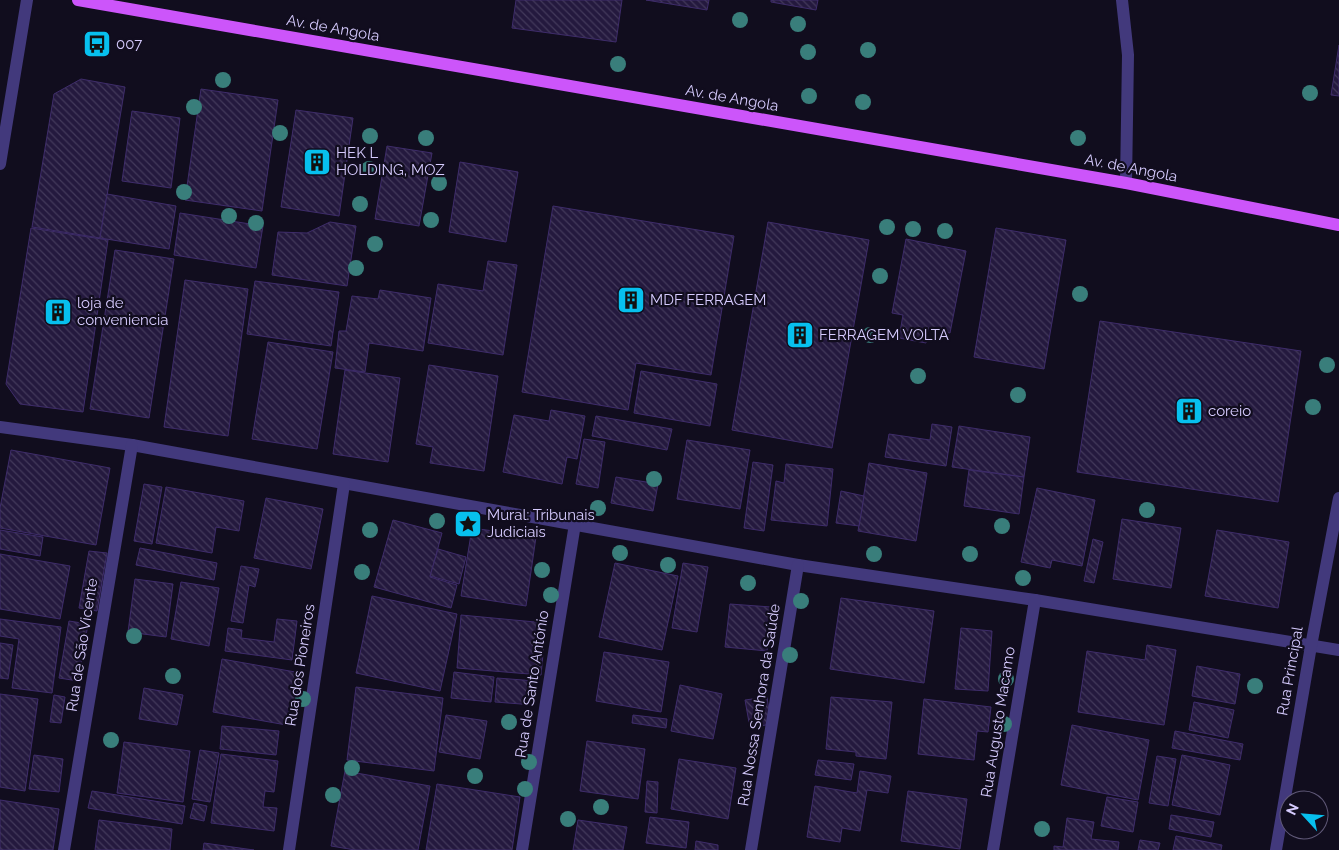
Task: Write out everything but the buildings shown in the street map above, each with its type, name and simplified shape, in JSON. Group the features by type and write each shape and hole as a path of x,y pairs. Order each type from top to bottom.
{"main road":[{"name":"Av. de Angola","path":"78,0 1126,183 1339,225"}],"street":[{"path":"0,164 28,0"},
{"path":"1122,0 1128,54 1126,183"},
{"path":"0,427 132,445 798,565 1035,600 1339,650"},
{"name":"Rua de São Vicente","path":"64,850 132,445"},
{"name":"Rua dos Pioneiros","path":"289,850 344,484"},
{"name":"Rua Principal","path":"1276,850 1339,498"},
{"name":"Rua de Santo António","path":"522,850 575,524"},
{"name":"Rua Nossa Senhora da Saúde","path":"751,850 798,565"},
{"name":"Rua Augusto Macamo","path":"993,850 1035,600"}],"place":[{"name":"007","path":"97,44"},
{"name":"HEK L HOLDING, MOZ","path":"317,162"},
{"name":"MDF FERRAGEM","path":"631,300"},
{"name":"loja de conveniencia","path":"58,312"},
{"name":"FERRAGEM VOLTA","path":"800,335"},
{"name":"coreio","path":"1189,411"},
{"name":"Mural: Tribunais Judiciais","path":"468,524"}]}
